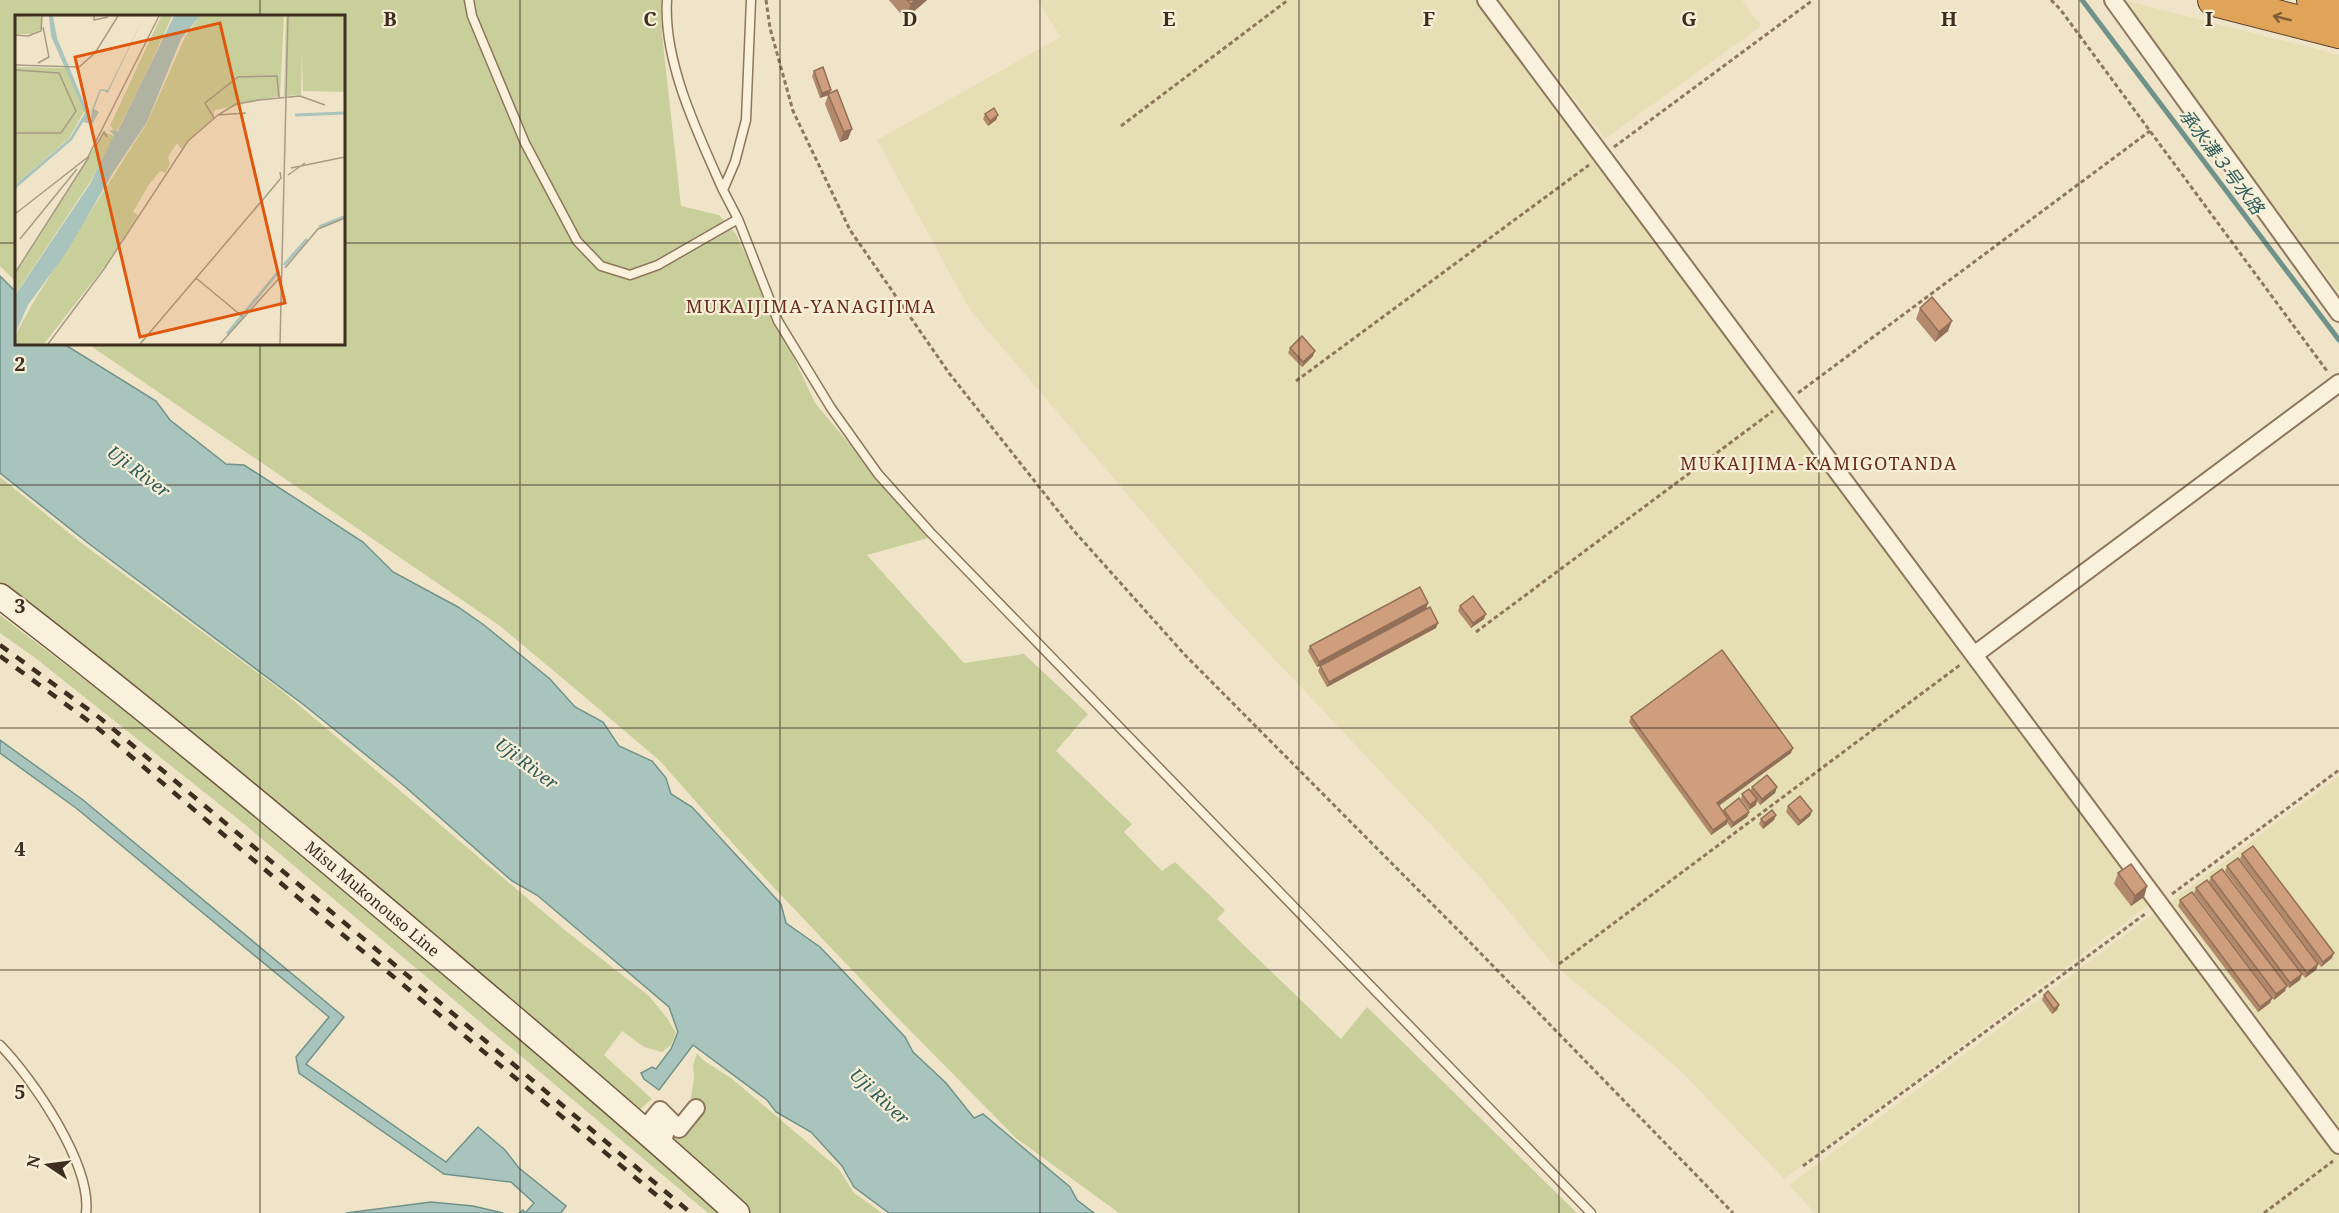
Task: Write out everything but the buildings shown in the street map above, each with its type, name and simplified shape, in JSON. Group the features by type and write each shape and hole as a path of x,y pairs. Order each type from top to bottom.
{"highway":[{"path":"2214,0 2339,32"},
{"path":"2313,0 2339,7"}],"main road":[{"name":"Misu Mukonouso Line","path":"0,596 101,674 286,825 638,1122 737,1213"}],"street":[{"path":"1486,0 2339,1145"},
{"path":"2113,0 2339,313"},
{"path":"1974,655 2338,384"},
{"path":"696,1108 679,1129 660,1110 651,1121 750,1213"}],"lane":[{"path":"469,0 472,16 525,143 577,241 601,266 630,274 658,265 738,219"},
{"path":"667,0 666,21 682,90 698,135 738,219 778,321 831,408 878,474 938,540 1591,1213"},
{"path":"723,190 735,162 746,120 751,0"},
{"path":"0,1046 44,1103 67,1142 79,1168 88,1203 86,1213"}],"path":[{"path":"766,0 770,28 793,111 850,230 949,373 1074,531 1185,655 1460,932 1733,1213"},
{"path":"1120,126 1288,0"},
{"path":"1296,381 1813,0"},
{"path":"2051,0 2338,384"},
{"path":"1476,632 2150,131"},
{"path":"1559,964 1974,655"},
{"path":"1803,1166 2339,770"},
{"path":"2264,1213 2339,1156"}],"shaded area":[{"path":"1037,0 1478,0 2151,903 1784,1179 1681,1071 1551,962 1481,878 1211,592 970,310 877,140 1061,37"},
{"path":"1498,0 1742,0 1761,26 1605,139"},
{"path":"2123,0 2339,55 2339,293"},
{"path":"2339,776 2339,1127 2171,901"},
{"path":"2157,911 2339,1155 2339,1213 1815,1213 1789,1185"}],"green space":[{"path":"0,0 661,0 662,34 681,206 719,215 736,234 815,403 928,538 867,555 964,663 1024,654 1088,714 1056,751 1132,824 1124,832 1162,871 1175,862 1225,910 1217,919 1341,1039 1367,1007 1577,1213 1119,1213 1016,1138 889,1009 744,856 660,761 579,692 500,626 89,345 345,345 345,15 15,15 15,281 0,266"},
{"path":"0,477 80,542 281,690 566,931 649,996 676,1033 671,1045 662,1052 644,1047 622,1031 604,1055 652,1099 637,1112 306,826 46,616 0,582"},
{"path":"0,615 215,779 726,1213 708,1213 243,823 34,657 0,633"},
{"path":"697,1053 703,1060 731,1078 839,1169 853,1192 882,1213 750,1213 651,1121 679,1128 695,1108 691,1098 693,1065"}],"water":[{"name":"Uji River","path":"0,276 15,291 15,345 66,345 156,401 170,420 226,464 244,465 363,542 393,572 458,607 484,625 550,679 575,707 603,722 619,746 652,761 666,778 671,794 692,807 781,904 786,923 820,947 905,1037 913,1052 946,1083 974,1118 983,1114 1070,1187 1077,1200 1094,1213 889,1213 854,1187 842,1166 811,1132 776,1112 767,1100 693,1045 659,1090 644,1079 641,1073 652,1067 656,1069 671,1049 678,1032 669,1007 537,895 512,881 402,784 304,705 88,543 0,473"},
{"path":"0,740 83,800 344,1017 306,1064 446,1162 478,1127 505,1150 519,1168 566,1206 561,1213 525,1213 534,1203 511,1182 444,1174 299,1073 296,1057 329,1017 76,808 0,753"},
{"path":"431,1202 473,1206 503,1213 346,1213"}],"waterway":[{"name":"承水溝３号水路","path":"2082,0 2339,340"}],"railway":[{"path":"0,645 100,718 691,1213"},
{"path":"0,656 94,725 678,1213"}],"district":[{"name":"MUKAIJIMA-YANAGIJIMA","path":"811,306"},
{"name":"MUKAIJIMA-KAMIGOTANDA","path":"1819,463"}]}
